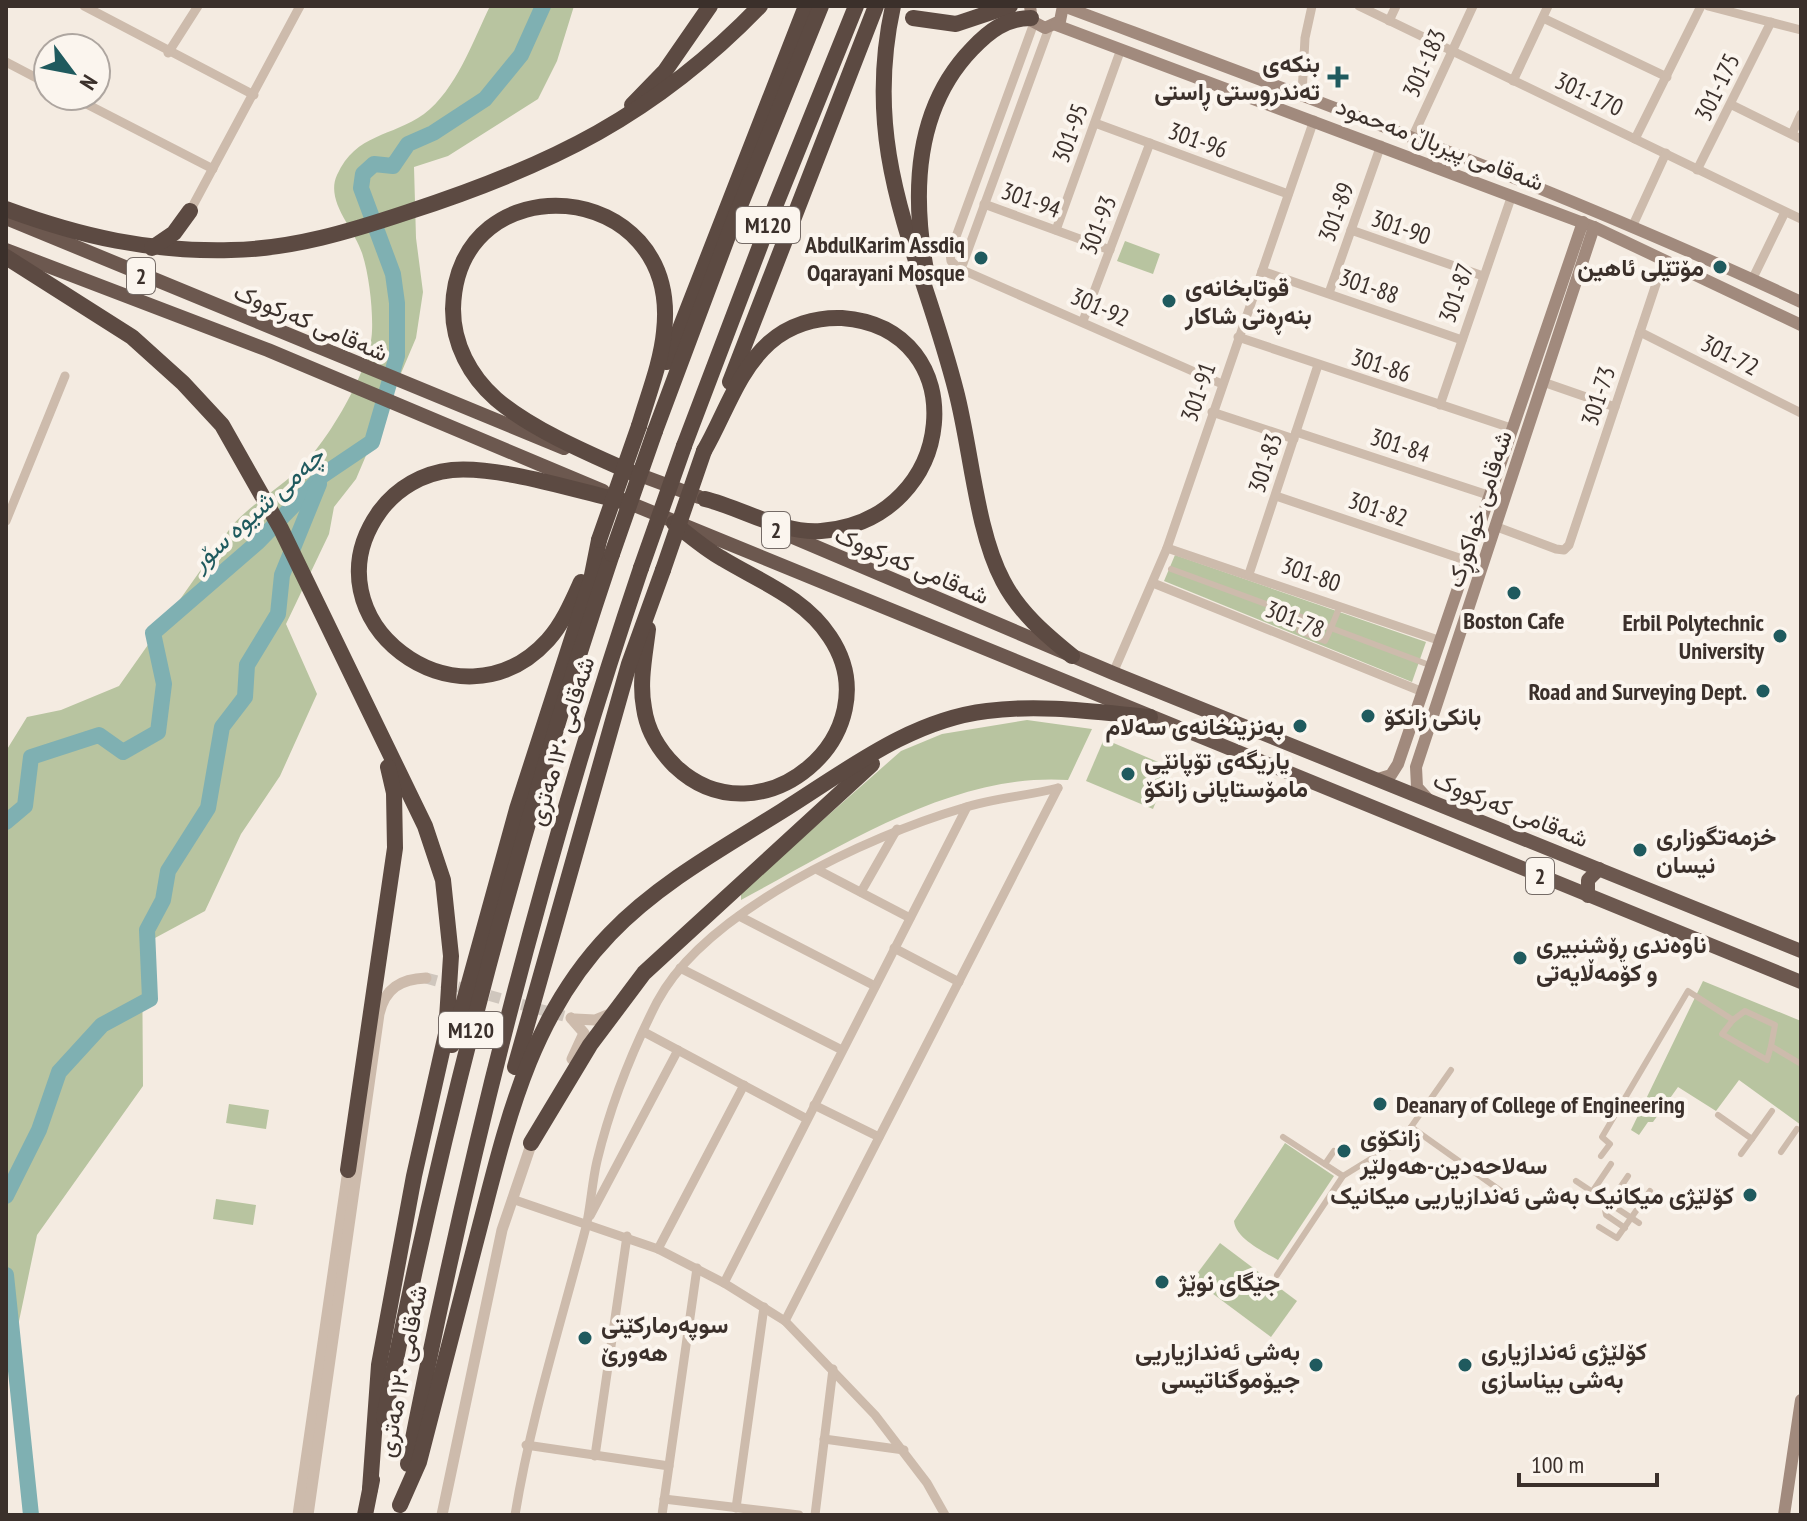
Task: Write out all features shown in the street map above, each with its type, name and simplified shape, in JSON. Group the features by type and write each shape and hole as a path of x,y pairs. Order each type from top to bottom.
{"highway":[{"path":"596,135 665,71 710,6"},
{"path":"6,209 69,233 152,248 272,248 333,235 524,172 564,153 684,77 760,6"},
{"path":"626,502 479,471 454,470 426,476 393,497 371,525 361,558 364,598 381,633 409,660 443,674 489,675 527,658 553,634 571,605 599,540 647,428 806,6"},
{"name":"شەقامی ١٢٠ مەتری","path":"365,1515 430,1197 482,987 550,746 612,554 647,428 821,6"},
{"name":"شەقامی ١٢٠ مەتری","path":"399,1510 455,1234 502,1039 576,772 641,568 684,446 776,204 856,6"},
{"path":"462,1291 484,1184 629,664 704,451 876,6"},
{"path":"893,6 883,77 889,171 908,243 947,357"},
{"path":"913,18 938,24 956,24 1010,6"},
{"path":"1032,16 999,25 968,53 945,86 926,133 918,185 922,251 998,570 1027,616 1072,656"},
{"path":"637,474 601,459 507,407 484,386 466,362 454,327 455,289 474,247 500,222 535,207 572,205 615,219 639,240 656,271 665,308 647,428"},
{"path":"190,211 191,232 199,243 211,250"},
{"path":"152,248 174,233 190,211"},
{"name":"شەقامی کەرکووک","path":"6,218 469,412 705,499 1113,673 1801,951"},
{"name":"شەقامی کەرکووک","path":"6,250 268,350 462,430 674,523 1801,982"},
{"path":"6,257 132,337 202,402 234,444 269,505 425,826 443,880 450,934 446,1034 414,1176 379,1365 370,1489"},
{"path":"704,451 737,385 758,355 784,332 812,320 852,319 878,328 911,352 932,391 935,422 924,465 897,501 868,518 836,529 802,530 705,499"},
{"path":"651,605 642,684 644,708 653,736 669,760 695,780 734,793 770,790 808,770 834,739 845,709 845,678 833,640 799,604 722,559 674,523"},
{"path":"402,1252 495,884 591,580 599,540"},
{"path":"399,1510 419,1462 523,1069 550,1013 583,966 625,919 671,882 832,777 915,732 984,711 1008,709 1059,709 1150,717"},
{"path":"348,1170 395,848 391,781 370,717"},
{"path":"531,1143 612,1013 644,973 860,773 915,732"},
{"path":"1588,896 1588,880 1599,869"}],"main road":[{"name":"شەقامی پیرباڵ مەحمود","path":"1052,26 1062,17 1063,6 1302,94 1633,225 1801,302"},
{"name":"شەقامی پیرباڵ مەحمود","path":"1032,16 1589,224 1801,325"},
{"name":"شەقامی خواکوڕک","path":"1378,779 1395,770 1491,496 1511,428 1589,224"},
{"name":"شەقامی خواکوڕک","path":"1431,800 1417,787 1416,767 1543,382 1582,243"},
{"path":"1784,1515 1798,1446 1801,1400"}],"street":[{"path":"84,6 168,53 254,95"},
{"path":"168,53 198,6"},
{"path":"190,211 300,6"},
{"path":"1302,94 1305,38 1312,6"},
{"name":"301-170","path":"1359,6 1801,219"},
{"path":"1389,21 1396,6"},
{"name":"301-183","path":"1413,136 1473,6"},
{"path":"1513,81 1548,6"},
{"path":"1635,139 1701,6"},
{"path":"1708,6 1801,30"},
{"path":"1032,16 950,253 951,261 961,269 1052,26"},
{"path":"1543,18 1667,77"},
{"name":"301-175","path":"1697,170 1771,22"},
{"name":"301-95","path":"1056,230 1121,49"},
{"path":"6,62 32,76"},
{"path":"1732,105 1796,137 1801,114"},
{"path":"102,112 213,169"},
{"name":"301-91","path":"1113,673 1167,548 1314,120"},
{"name":"301-96","path":"1095,123 1288,194"},
{"name":"301-93","path":"1083,321 1150,143"},
{"name":"301-89","path":"1329,293 1381,145"},
{"path":"1633,225 1666,153"},
{"name":"301-87","path":"1440,405 1512,195"},
{"name":"301-94","path":"984,204 1110,250"},
{"path":"1752,280 1785,212"},
{"name":"301-90","path":"1351,230 1483,276"},
{"name":"301-73","path":"1497,527 1556,549 1564,550 1569,545 1664,260"},
{"name":"301-92","path":"961,269 1222,384"},
{"name":"301-88","path":"1262,271 1462,340"},
{"name":"301-72","path":"1640,332 1801,413"},
{"name":"301-86","path":"1238,337 1511,428"},
{"name":"301-83","path":"1249,574 1318,365"},
{"path":"6,521 65,376"},
{"path":"1543,382 1615,407"},
{"name":"301-84","path":"1212,412 1491,496"},
{"name":"301-82","path":"1276,496 1468,561"},
{"name":"301-80","path":"1167,548 1441,641"},
{"path":"1171,569 1432,666"},
{"name":"301-78","path":"1153,583 1423,692"},
{"path":"1303,618 1299,631 1325,641 1340,606"},
{"path":"515,1515 526,1445 587,1222 597,1161 625,1075 658,1001 680,968 739,916 898,828 967,807 1058,788 785,1321"},
{"path":"724,1283 967,807"},
{"path":"861,892 898,828"},
{"path":"818,870 910,918"},
{"path":"739,916 875,986"},
{"path":"894,948 959,982"},
{"path":"680,968 842,1050"},
{"path":"308,1515 379,1014 385,997 397,984 426,978"},
{"path":"1601,1156 1610,1144 1602,1137 1688,991 1733,1020"},
{"path":"1745,1011 1775,1025 1771,1046 1767,1060 1722,1034 1745,1011"},
{"path":"442,1515 478,1333 512,1199 543,1111 583,1041 583,1029 571,1018 595,1020 612,1013"},
{"path":"644,1032 807,1119"},
{"path":"1771,1046 1801,1064"},
{"path":"587,1222 678,1050"},
{"path":"1277,1275 1343,1176 1403,1139 1451,1070"},
{"path":"658,1249 744,1085"},
{"path":"814,1105 879,1137"},
{"path":"1741,1154 1772,1111"},
{"path":"1718,1115 1752,1139"},
{"path":"1411,1127 1501,1191"},
{"path":"1781,1152 1797,1129"},
{"path":"1283,1137 1343,1176"},
{"path":"1325,1164 1334,1151"},
{"path":"1590,1195 1611,1164"},
{"path":"298,1515 348,1170"},
{"path":"1625,1228 1606,1215 1628,1176"},
{"path":"1576,1181 1590,1195 1639,1223"},
{"path":"1599,1227 1615,1239 1650,1191"},
{"path":"512,1199 587,1222 658,1249 724,1283 785,1321 833,1369 904,1450 945,1515"},
{"path":"595,1456 627,1236"},
{"path":"662,1515 697,1268"},
{"path":"736,1508 764,1307"},
{"path":"815,1515 833,1369"},
{"path":"824,1439 904,1450"},
{"path":"526,1445 669,1466"},
{"path":"664,1499 799,1515"}],"green space":[{"path":"490,6 574,6 557,61 538,99 448,156 414,167 416,238 423,292 416,338 356,479 334,507 329,534 286,624 317,694 280,776 241,834 205,911 142,945 143,1086 37,1235 14,1345 6,1335 6,751 27,717 61,710 119,686 231,527 304,464 337,420 365,364 372,322 369,281 362,253 335,195 337,175 345,161 364,143 412,122 435,104 463,64"},
{"path":"1125,241 1160,254 1153,274 1117,261"},
{"path":"1175,555 1426,642 1412,682 1164,581"},
{"path":"1027,720 1092,729 1068,780 1025,781 982,788 940,801 857,837 741,900 741,892 901,751 942,734"},
{"name":"یاریگەی تۆپانێی مامۆستایانی زانکۆ","path":"1104,739 1170,767 1153,809 1086,781"},
{"path":"1703,981 1801,1021 1801,1125 1739,1080 1716,1111 1678,1087 1653,1122 1648,1122 1639,1135 1631,1130"},
{"path":"229,1104 269,1110 266,1129 226,1123"},
{"path":"1285,1143 1334,1176 1278,1260 1245,1239 1234,1221"},
{"path":"216,1199 256,1205 253,1225 213,1219"},
{"path":"1220,1243 1297,1301 1271,1337 1193,1279"}],"waterway":[{"name":"چەمی شیوە سۆر","path":"6,822 25,806 31,757 99,735 123,752 158,732 164,684 153,633 258,542 323,475 372,442 397,356 397,303 393,274 361,188 363,174 374,164 393,166 408,144 433,133 485,99 521,55 543,6"},
{"path":"6,1196 39,1130 59,1072 102,1025 150,999 147,930 163,900 168,871 208,808 222,727 245,697 247,665 278,614 282,575 319,484"},
{"path":"6,1275 31,1515"}],"tunnel":[{"path":"426,978 571,1018"}],"place":[{"name":"بنکەی تەندروستی ڕاستی","path":"1338,77"},
{"name":"AbdulKarim Assdiq Oqarayani Mosque","path":"981,258"},
{"name":"مۆتێلی ئاهین","path":"1720,267"},
{"name":"قوتابخانەی بنەڕەتی شاکار","path":"1169,301"},
{"name":"Boston Cafe","path":"1514,593"},
{"name":"Erbil Polytechnic University","path":"1780,636"},
{"name":"Road and Surveying Dept.","path":"1763,691"},
{"name":"بانکی زانکۆ","path":"1368,716"},
{"name":"بەنزینخانەی سەلام","path":"1300,726"},
{"name":"یاریگەی تۆپانێی مامۆستایانی زانکۆ","path":"1128,774"},
{"name":"خزمەتگوزاری نیسان","path":"1640,850"},
{"name":"ناوەندی ڕۆشنبیری و کۆمەڵایەتی","path":"1520,958"},
{"name":"Deanary of College of Engineering","path":"1380,1104"},
{"name":"زانکۆی سەلاحەدین-هەولێر","path":"1344,1151"},
{"name":"کۆلێژی میکانیک بەشی ئەندازیاریی میکانیک","path":"1750,1195"},
{"name":"جێگای نوێژ","path":"1162,1282"},
{"name":"سوپەرمارکێتی هەورێ","path":"585,1338"},
{"name":"بەشی ئەندازیاریی جیۆموگناتیسی","path":"1316,1365"},
{"name":"کۆلێژی ئەندازیاری بەشی بیناسازی","path":"1465,1365"}]}
